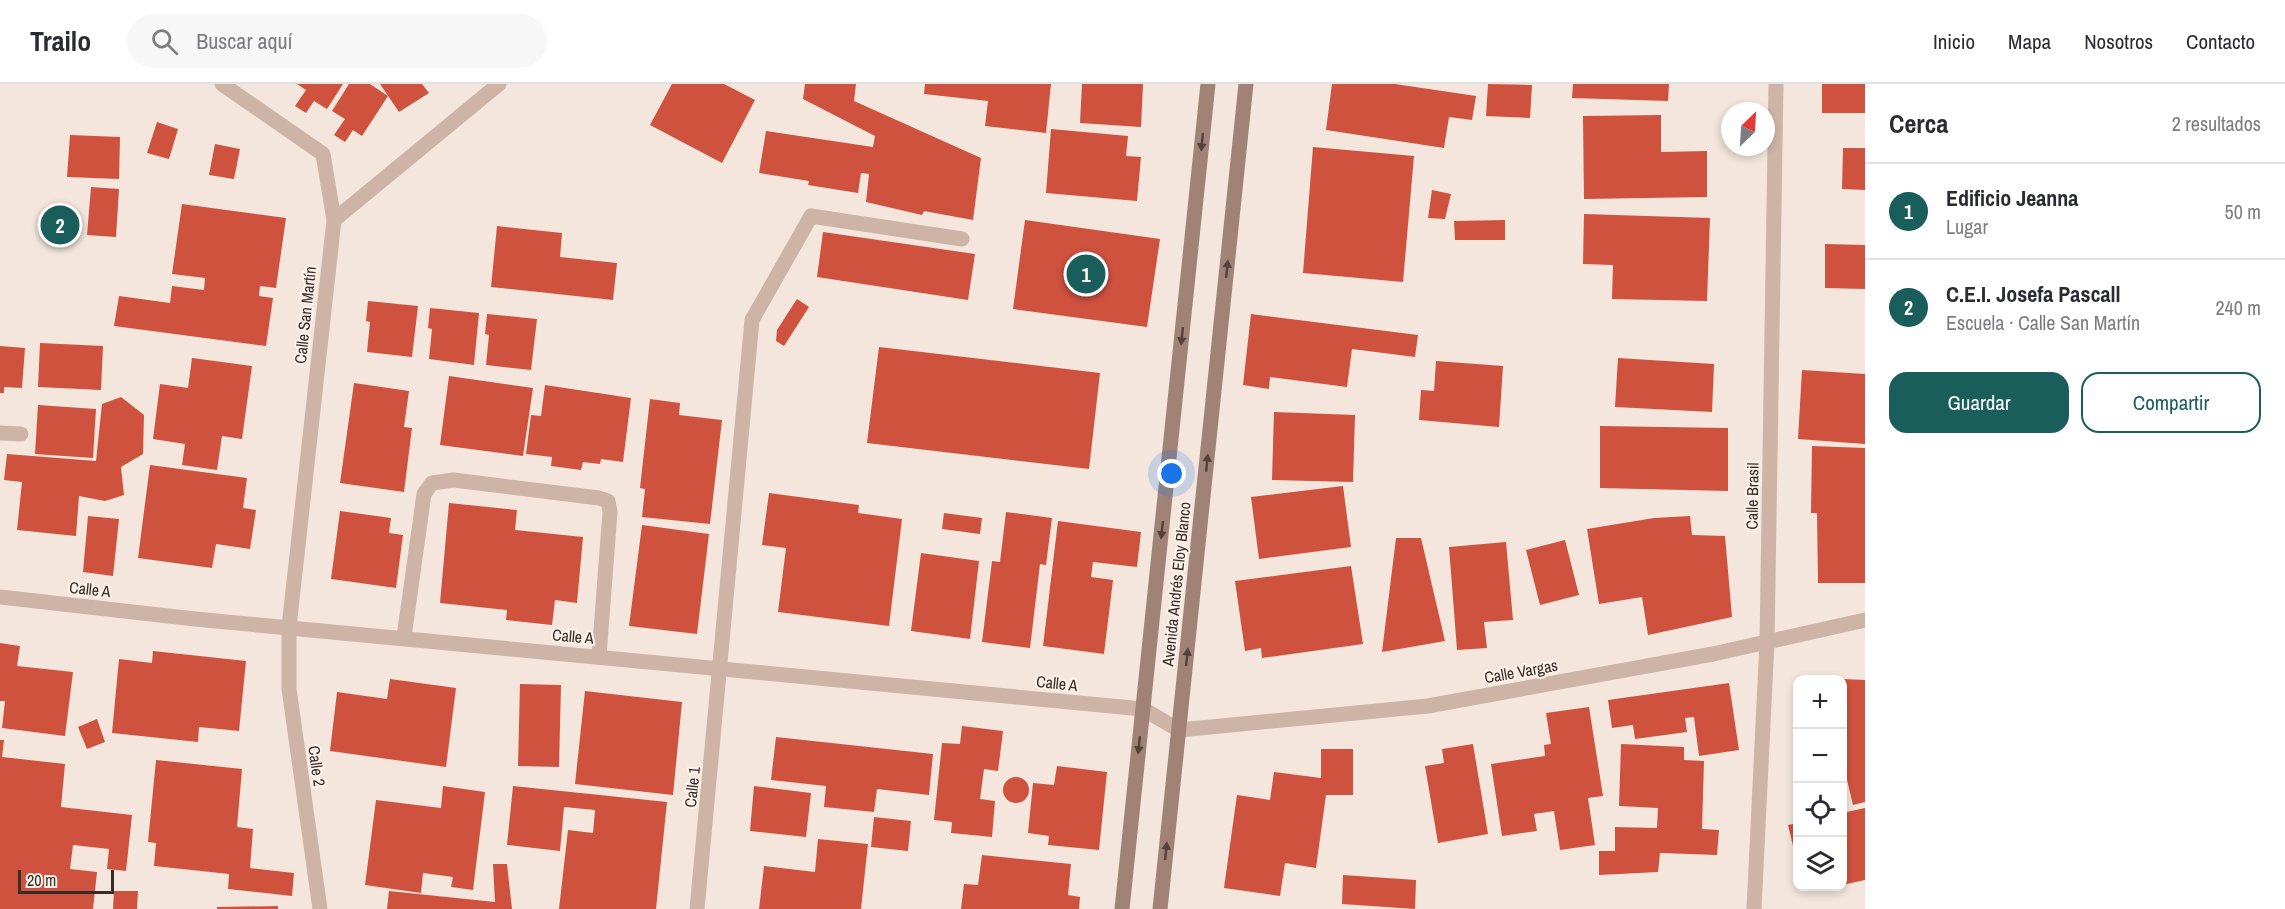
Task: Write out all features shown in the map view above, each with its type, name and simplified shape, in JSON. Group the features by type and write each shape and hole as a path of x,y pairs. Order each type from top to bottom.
{"street":[{"name":"Calle San Martín","path":"222,84 323,154 334,220 288,627"},
{"path":"334,220 499,84"},
{"name":"Avenida Andrés Eloy Blanco","path":"1122,909 1208,84"},
{"name":"Avenida Andrés Eloy Blanco","path":"1160,909 1246,84"},
{"name":"Calle Brasil","path":"1754,909 1767,642 1776,84"},
{"name":"Calle 1","path":"697,909 752,320 811,216 962,239"},
{"path":"0,433 21,434"},
{"path":"404,637 424,494 432,483 454,480 608,501 610,512 599,656"},
{"name":"Calle A","path":"0,597 1143,709"},
{"name":"Calle Vargas","path":"1179,730 1428,706 1767,642 1865,621"},
{"name":"Calle 2","path":"288,627 289,689 320,909"},
{"path":"1143,709 1179,730"}],"building":[{"path":"297,84 343,84 327,109 314,101 306,113 295,106 306,90"},
{"path":"349,84 370,84 388,96 362,136 353,130 345,142 334,135 345,119 332,111"},
{"path":"380,84 422,84 429,93 399,112"},
{"path":"672,84 724,84 755,100 722,163 650,125"},
{"path":"805,84 856,84 854,101 981,158 973,220 924,211 922,215 866,202 869,174 861,173 858,193 808,185 809,181 759,173 766,131 873,147 875,136 803,99"},
{"path":"925,84 1051,84 1046,133 985,126 988,101 924,94"},
{"path":"1082,84 1143,84 1141,127 1080,123"},
{"path":"1332,84 1395,84 1476,96 1472,120 1449,117 1444,148 1326,130"},
{"path":"1488,84 1532,85 1530,118 1486,116"},
{"path":"1573,84 1669,84 1668,101 1572,98"},
{"path":"1822,84 1865,84 1865,113 1822,113"},
{"path":"1661,115 1661,152 1707,151 1707,197 1584,199 1583,116"},
{"path":"157,122 178,129 169,159 147,153"},
{"path":"1051,129 1128,136 1126,156 1141,157 1137,201 1046,193"},
{"path":"70,135 120,137 119,179 67,177"},
{"path":"215,144 240,149 234,179 209,175"},
{"path":"1313,147 1414,156 1403,282 1303,273"},
{"path":"1843,148 1865,148 1865,190 1842,189"},
{"path":"91,187 119,189 116,237 87,235"},
{"path":"1432,190 1451,194 1445,219 1428,218"},
{"path":"182,204 286,218 276,288 260,286 259,296 273,298 266,346 114,326 119,296 170,303 172,286 204,290 205,278 172,274"},
{"path":"1584,214 1710,218 1707,301 1612,299 1613,265 1583,264"},
{"path":"1025,220 1160,239 1147,327 1013,309"},
{"path":"1505,220 1505,240 1455,240 1454,221"},
{"path":"497,226 562,233 560,257 617,263 613,300 491,287"},
{"path":"823,232 975,254 968,300 817,277"},
{"path":"1825,244 1865,245 1865,289 1825,288"},
{"path":"797,299 809,307 784,346 776,341 777,330"},
{"path":"368,301 418,306 412,357 367,352 370,322 366,321"},
{"path":"430,308 479,313 474,365 429,359 432,329 428,328"},
{"path":"487,314 537,319 531,370 486,365 489,335 485,334"},
{"path":"1251,314 1418,335 1415,357 1352,349 1347,387 1270,377 1269,389 1243,385"},
{"path":"40,343 103,346 101,390 38,387"},
{"path":"0,346 25,348 22,388 4,387 4,393 0,393"},
{"path":"879,347 1100,373 1089,469 867,443"},
{"path":"192,358 252,366 242,439 222,436 217,470 182,465 185,444 153,439 160,384 188,388"},
{"path":"1618,358 1714,364 1712,412 1615,407"},
{"path":"1436,361 1503,366 1499,427 1419,420 1421,390 1434,391"},
{"path":"1802,370 1865,374 1865,444 1798,439"},
{"path":"449,376 533,388 523,456 440,445"},
{"path":"354,383 409,391 404,427 412,428 404,492 340,483"},
{"path":"545,385 631,398 623,462 601,459 600,464 583,462 581,470 551,466 552,457 526,454 531,415 541,416"},
{"path":"121,397 144,415 143,454 121,467 124,495 105,501 79,496 76,536 17,530 22,482 4,480 7,454 96,461 102,404"},
{"path":"650,399 680,403 679,415 722,420 710,524 642,517 645,489 640,488"},
{"path":"38,405 96,409 93,458 35,454"},
{"path":"1274,412 1355,415 1353,482 1272,480"},
{"path":"1600,426 1728,428 1728,491 1600,488"},
{"path":"1812,446 1865,448 1865,583 1818,583 1817,513 1811,513"},
{"path":"150,465 247,478 243,508 256,510 250,549 216,544 212,568 138,558"},
{"path":"1343,486 1351,547 1259,559 1251,497"},
{"path":"769,493 859,505 858,513 902,519 889,626 778,612 786,548 762,545"},
{"path":"449,503 517,510 515,530 583,537 577,603 555,600 552,625 506,620 507,610 440,603"},
{"path":"340,511 391,518 389,533 403,535 396,588 331,579"},
{"path":"1006,512 1052,518 1046,565 1040,564 1030,648 982,642 992,561 1000,562"},
{"path":"944,513 982,518 980,534 942,529"},
{"path":"88,516 119,519 113,576 83,572"},
{"path":"1690,516 1692,535 1725,536 1732,617 1648,635 1642,597 1599,604 1587,529 1654,518"},
{"path":"1058,521 1141,532 1137,567 1093,562 1091,577 1113,580 1104,654 1043,646"},
{"path":"642,525 709,534 697,634 629,626"},
{"path":"1396,538 1421,538 1445,641 1382,652"},
{"path":"1565,540 1579,595 1540,605 1526,550"},
{"path":"1506,542 1513,620 1484,622 1487,648 1457,650 1449,547"},
{"path":"921,553 979,561 970,639 911,631"},
{"path":"1351,566 1363,644 1262,658 1261,648 1245,651 1235,581"},
{"path":"0,643 20,646 17,666 73,672 65,736 2,728 5,701 0,701"},
{"path":"153,651 246,661 239,731 199,727 198,742 112,733 119,659 152,663"},
{"path":"390,679 456,688 446,767 330,751 337,692 387,699"},
{"path":"1847,679 1865,680 1865,802 1853,805 1847,780"},
{"path":"1729,683 1739,750 1699,756 1694,717 1685,718 1687,732 1635,739 1633,725 1612,728 1608,700"},
{"path":"520,684 561,685 559,767 518,766"},
{"path":"585,691 682,702 673,795 575,784"},
{"path":"1589,707 1603,796 1588,798 1595,845 1560,850 1554,811 1534,814 1537,831 1502,836 1491,764 1545,756 1544,745 1551,744 1546,713"},
{"path":"97,719 105,742 87,749 78,727"},
{"path":"962,726 1003,731 998,771 984,769 980,799 995,801 992,837 951,833 952,822 934,820 942,743 960,744"},
{"path":"776,737 933,754 929,795 877,789 874,812 824,807 826,786 771,780"},
{"path":"0,740 4,740 2,757 65,764 61,807 132,815 126,871 107,869 109,849 73,845 70,869 97,872 93,909 0,909"},
{"path":"1473,744 1488,834 1438,843 1425,766 1444,763 1442,749"},
{"path":"1621,744 1684,747 1684,760 1704,761 1702,829 1719,830 1717,855 1660,853 1658,872 1599,875 1599,851 1615,851 1615,827 1657,828 1658,808 1619,806"},
{"path":"1321,749 1353,749 1353,795 1326,795 1316,868 1285,863 1280,896 1224,888 1237,795 1270,800 1274,772 1321,778"},
{"path":"156,760 242,769 237,827 253,829 250,868 294,873 292,896 228,889 229,874 154,866 156,843 148,842"},
{"path":"1057,766 1107,772 1099,850 1048,845 1049,836 1028,833 1033,783 1054,785"},
{"path":"1016,777 1025,781 1029,790 1025,799 1016,803 1007,799 1003,790 1007,781"},
{"path":"443,786 485,792 473,890 451,887 453,877 423,873 421,893 365,885 376,800 441,808"},
{"path":"513,786 667,802 656,909 559,909 568,830 593,833 595,810 564,807 560,851 507,845"},
{"path":"754,786 811,793 806,837 750,831"},
{"path":"1865,808 1865,880 1847,884 1847,837 1847,812"},
{"path":"874,817 911,821 908,851 871,847"},
{"path":"1793,824 1793,846 1788,825"},
{"path":"818,839 868,844 861,909 759,909 764,866 815,872"},
{"path":"982,855 1071,864 1068,895 1080,897 1079,909 961,909 964,884 978,885"},
{"path":"493,864 507,864 512,909 387,909 389,891 495,902"},
{"path":"1343,875 1416,880 1415,909 1342,904"},
{"path":"114,891 138,891 137,909 113,909"},
{"path":"278,906 278,909 217,909 217,907"}],"place":[{"name":"C.E.I. Josefa Pascall","path":"60,225"},
{"name":"Edificio Jeanna","path":"1086,274"}]}
